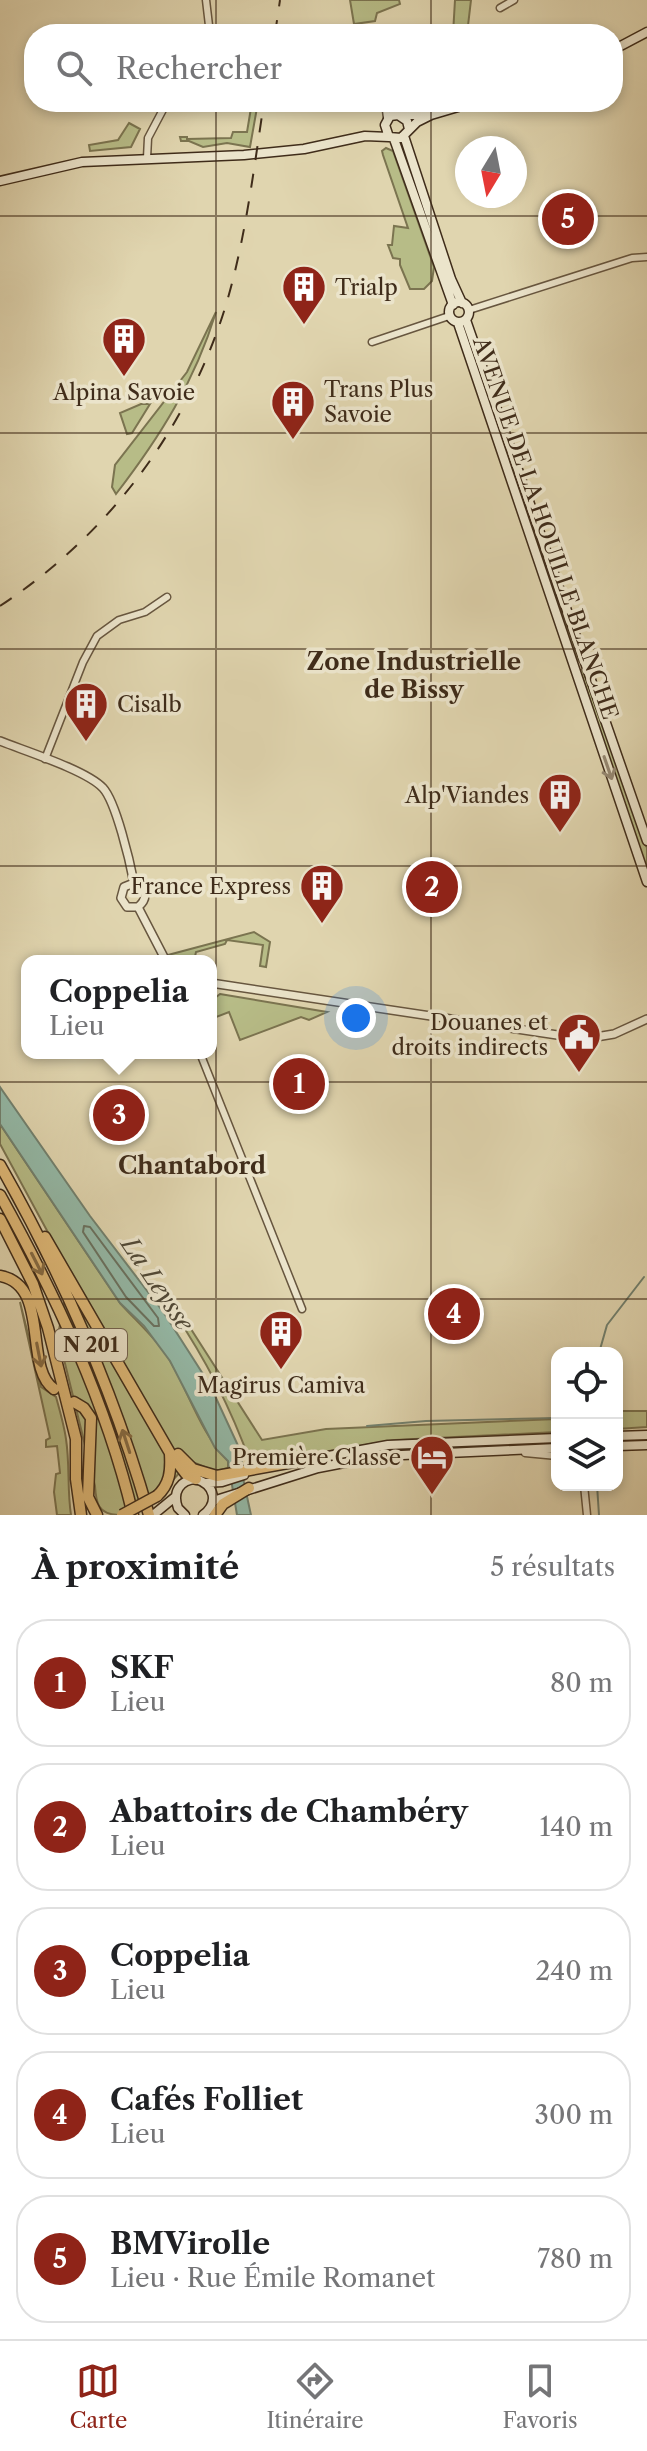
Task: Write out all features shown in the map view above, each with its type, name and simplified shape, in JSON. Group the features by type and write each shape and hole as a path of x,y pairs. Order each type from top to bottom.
{"highway":[{"name":"N 201","path":"0,1165 49,1257 100,1366 151,1515"},
{"path":"11,1185 59,1258 170,1453 186,1474 201,1481"},
{"name":"N 201","path":"0,1195 51,1292 90,1380 133,1515"},
{"path":"0,1219 33,1284 74,1425 77,1452 72,1463 81,1515"},
{"path":"2,1273 27,1285 43,1312"},
{"path":"2,1273 13,1280 27,1297 44,1379 54,1389"},
{"path":"74,1402 84,1408 91,1418 88,1497 97,1515"},
{"path":"160,1435 188,1465 217,1479 299,1461"},
{"path":"122,1515 157,1496 167,1486 170,1453"},
{"path":"217,1505 252,1487"}],"main road":[{"path":"623,45 647,32"},
{"path":"365,136 387,120 400,115 441,112"},
{"path":"400,115 407,121 406,133 461,306"},
{"path":"0,181 69,164 244,155 304,149 365,136 392,138 406,133 431,115"},
{"path":"387,120 385,129 392,138 461,306"},
{"name":"AVENUE DE LA HOUILLE BLANCHE","path":"461,306 449,316 462,321 647,841"},
{"name":"AVENUE DE LA HOUILLE BLANCHE","path":"461,306 462,321 647,882"},
{"path":"623,1436 647,1434"},
{"path":"299,1461 388,1445 551,1438"},
{"path":"623,1446 644,1445"},
{"path":"252,1487 318,1468 380,1456 551,1448"},
{"path":"151,1515 163,1510 182,1484 217,1479"},
{"path":"201,1481 212,1491 217,1505 203,1515"},
{"path":"175,1497 178,1508 185,1515"}],"street":[{"path":"206,0 209,24"},
{"path":"500,8 514,0"},
{"path":"147,158 148,138 162,112"},
{"path":"387,112 387,120"},
{"path":"397,112 400,115"},
{"path":"461,306 632,258 647,257"},
{"path":"372,342 449,316"},
{"path":"45,759 83,662 97,636 119,620 145,612 167,597"},
{"path":"0,741 85,776 105,789 130,860 134,883"},
{"path":"134,883 141,886 145,893 144,901 138,907 127,907 121,898 124,887 134,883"},
{"path":"138,907 163,955"},
{"path":"217,984 584,1039 614,1034 647,1019"},
{"path":"202,1059 302,1309"},
{"path":"490,1450 551,1455"},
{"path":"585,1491 587,1515"}],"green space":[{"path":"350,0 399,0 400,4 377,13 375,21 354,24"},
{"path":"455,0 471,0 468,24 454,24"},
{"path":"250,112 256,112 250,147 227,143 203,147 181,141 180,137 231,138 233,132 247,132"},
{"path":"129,123 140,129 131,147 90,151 89,145 118,140"},
{"path":"386,148 393,151 434,267 432,281 424,289 410,289 400,259 393,258 388,245 392,245 394,226 408,228 383,155 382,151"},
{"path":"216,312 198,362 175,408 116,494 112,487 115,465 187,372"},
{"path":"141,404 150,404 132,433 127,434 120,413"},
{"path":"503,447 507,449 579,662 574,652"},
{"path":"580,670 583,670 647,848 647,875"},
{"path":"254,932 270,942 266,967 260,966 263,945 227,940 225,944 196,952 195,955 168,955"},
{"path":"220,994 327,1012 309,1020 301,1017 240,1040 229,1012 217,1017 217,996"},
{"path":"0,1124 120,1303 167,1356 204,1427 228,1461 228,1468 215,1471 190,1461 173,1480 118,1515 106,1512 99,1506 58,1335 70,1273 0,1144"},
{"path":"173,1301 262,1440 326,1429 551,1419 551,1432 395,1440 251,1464 216,1384 172,1309"},
{"path":"20,1302 41,1387 56,1397 63,1423 71,1515 57,1515 54,1492 56,1474 60,1473 57,1446 46,1447 46,1440 50,1438"},
{"path":"623,1411 647,1411 647,1427 623,1429"}],"water":[{"path":"0,1087 90,1216 164,1313 210,1385 241,1452 251,1515 237,1515 228,1461 215,1448 170,1361 144,1326 120,1303 0,1124"}],"waterway":[{"path":"601,1347 607,1325 644,1277"},
{"path":"367,1426 426,1421 551,1418"},
{"path":"597,1491 599,1515"}],"railway":[{"path":"276,24 280,0"},
{"path":"0,606 37,580 103,519 132,485 181,411 201,371 227,302 246,217 262,112"}],"place":[{"name":"BMVirolle","path":"568,219"},
{"name":"Trialp","path":"304,326"},
{"name":"Alpina Savoie","path":"124,378"},
{"name":"Trans Plus Savoie","path":"293,441"},
{"name":"Cisalb","path":"86,743"},
{"name":"Alp'Viandes","path":"560,834"},
{"name":"Abattoirs de Chambéry","path":"432,887"},
{"name":"France Express","path":"322,925"},
{"name":"Douanes et droits indirects","path":"579,1074"},
{"name":"SKF","path":"299,1084"},
{"name":"Coppelia","path":"119,1115"},
{"name":"Cafés Folliet","path":"454,1314"},
{"name":"Magirus Camiva","path":"281,1371"},
{"name":"Première Classe","path":"432,1496"}],"district":[{"name":"Zone Industrielle de Bissy","path":"414,676"},
{"name":"Chantabord","path":"192,1166"}],"water label":[{"name":"La Leysse","path":"157,1284"}]}
